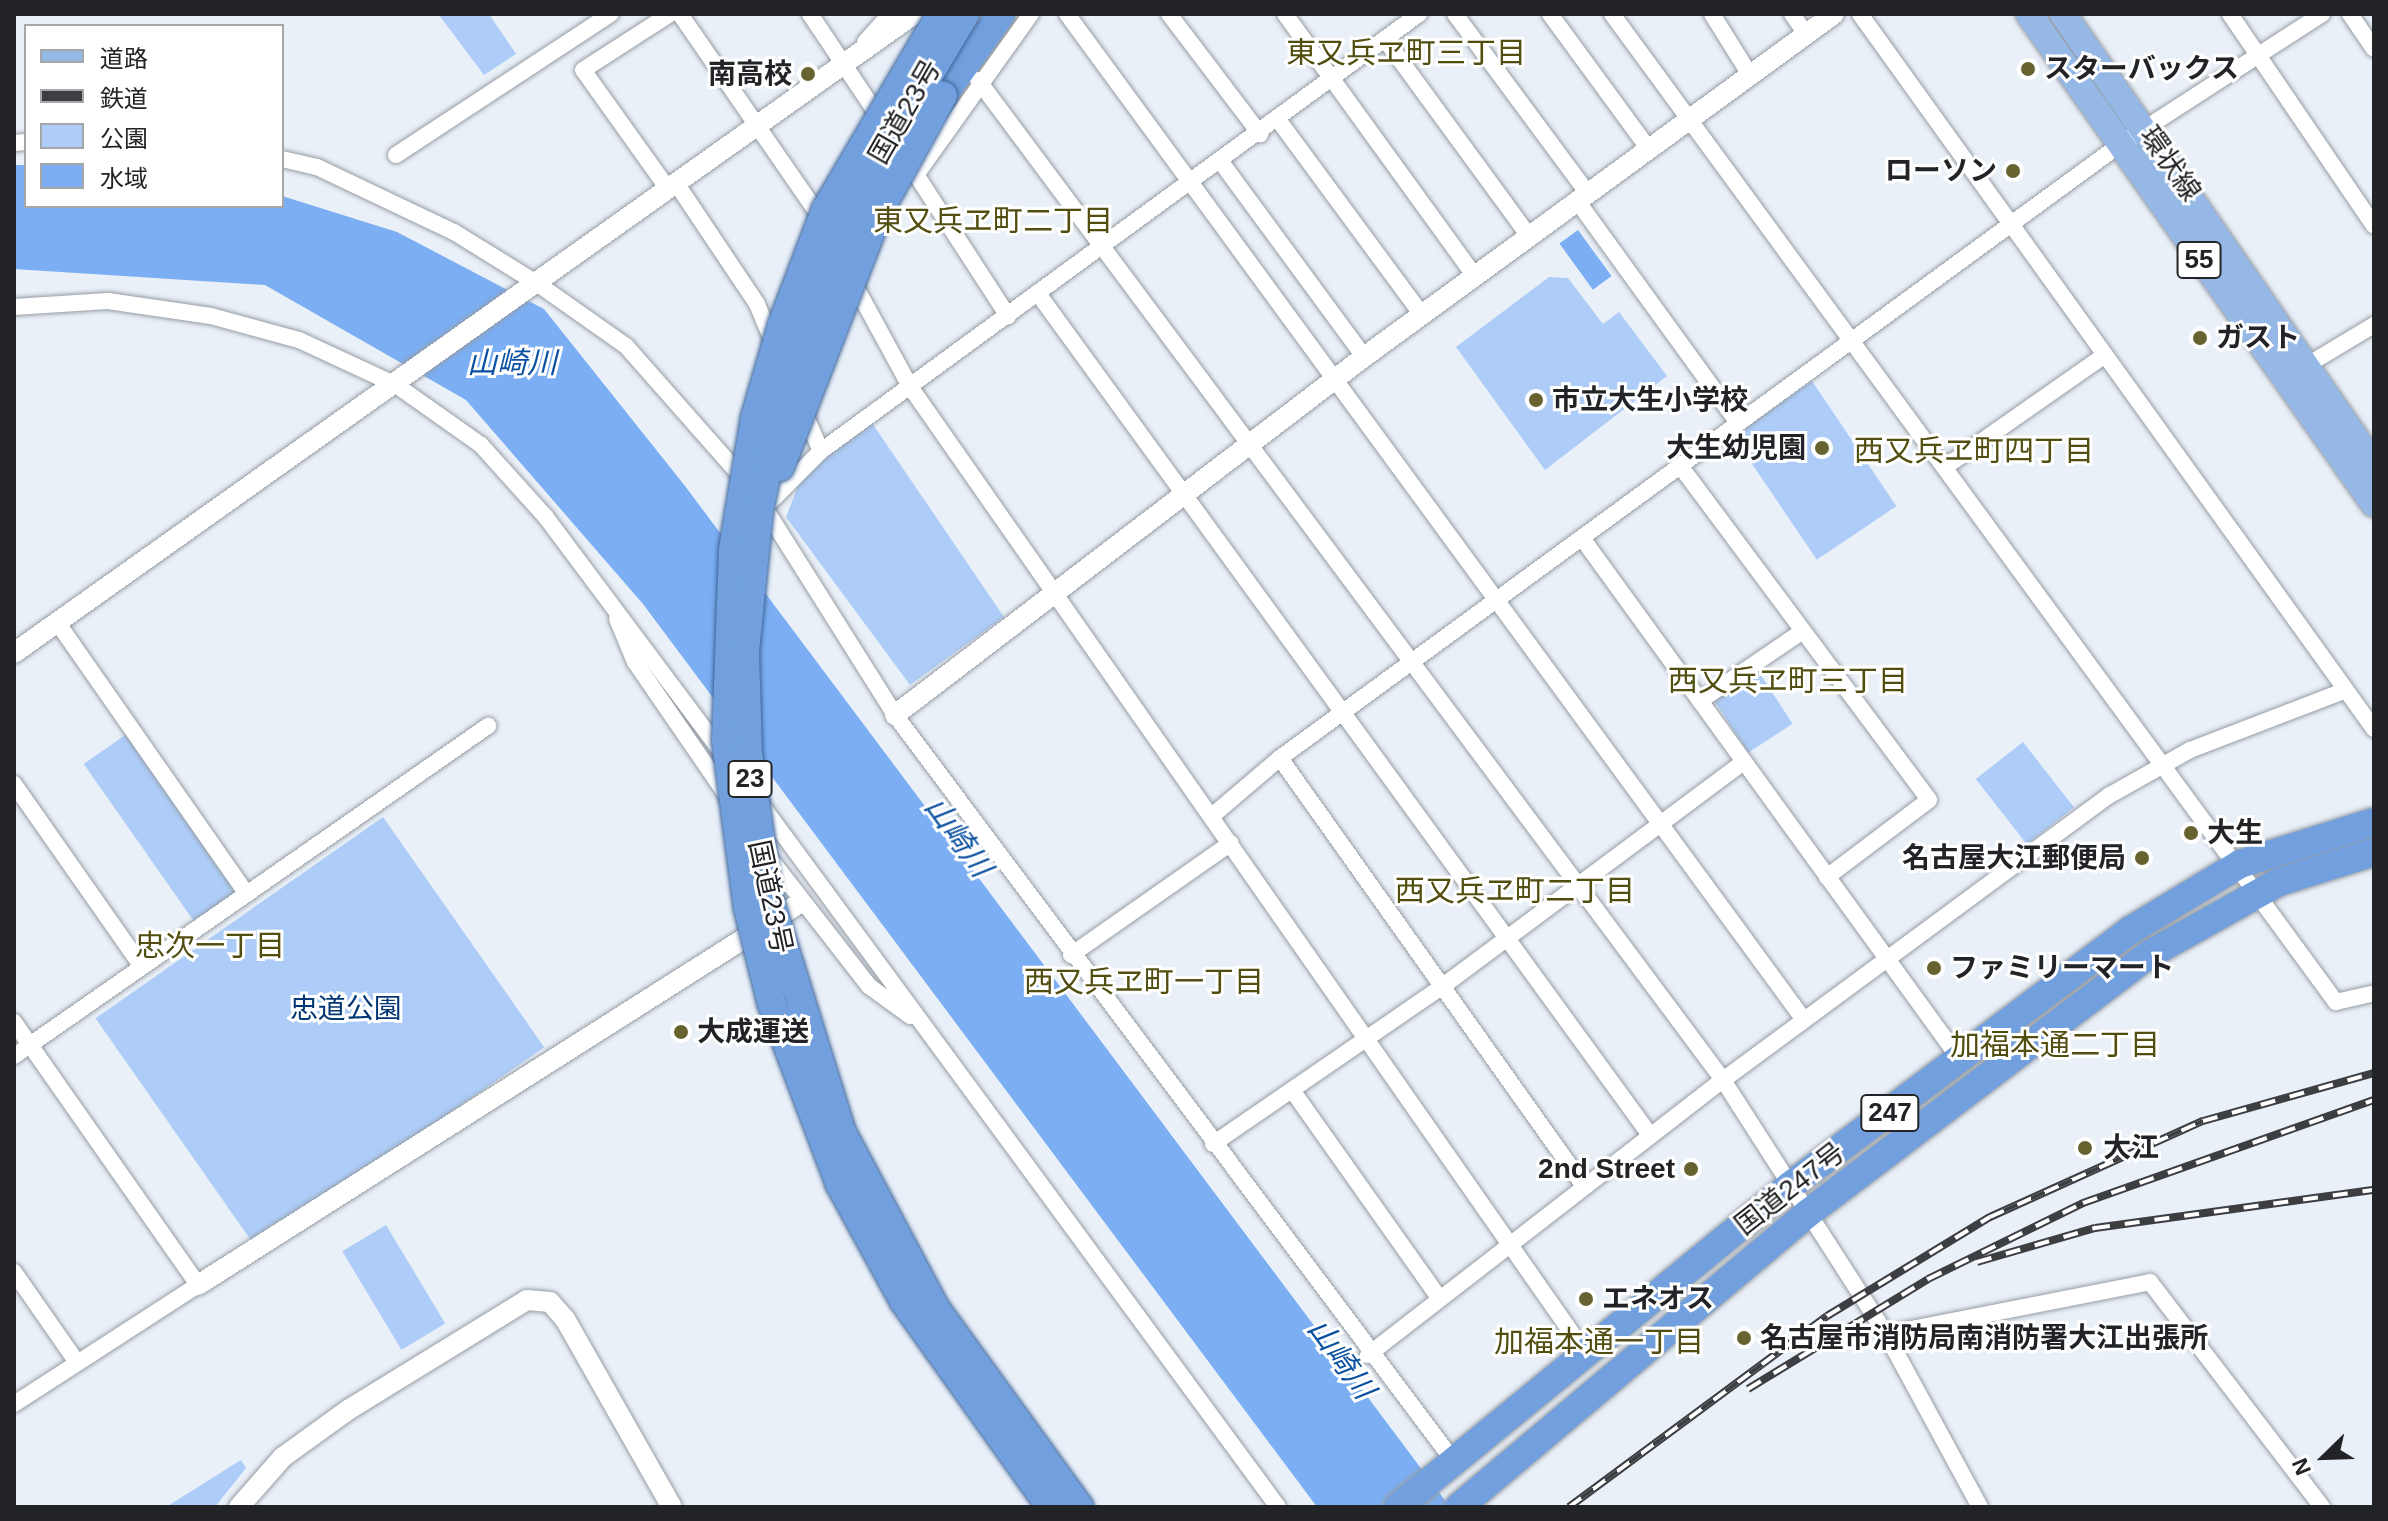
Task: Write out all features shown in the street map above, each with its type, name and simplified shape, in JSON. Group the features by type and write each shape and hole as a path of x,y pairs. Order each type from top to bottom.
{"highway":[{"name":"国道23号","path":"965,14 916,86 856,197 782,399 762,509 745,652 754,821 818,1072 885,1225 928,1296 1079,1507"},
{"path":"762,509 879,211 943,95 1001,14"},
{"name":"国道23号","path":"930,18 826,209 755,418 733,550 726,741 748,908 772,1004 840,1184 904,1301 1051,1507"},
{"name":"国道247号","path":"1398,1507 1791,1185 2131,930 2240,864 2374,822"},
{"name":"国道247号","path":"1473,1502 1807,1214 2150,954 2258,893 2374,852"}],"main road":[{"name":"環状線","path":"2029,14 2118,146 2374,504"},
{"name":"環状線","path":"2063,14 2304,367 2365,437 2374,465"}],"street":[{"path":"396,155 611,14"},
{"path":"670,14 583,70 757,304 821,451"},
{"path":"680,14 809,197 911,388 1512,1243 1587,1355"},
{"path":"810,14 1008,316"},
{"path":"14,653 400,383 759,125 862,46 890,14"},
{"path":"916,175 978,80 1031,14"},
{"path":"1067,14 1804,1020"},
{"path":"1169,14 1260,134"},
{"path":"1285,14 1335,77 1475,276"},
{"path":"762,509 821,451 1279,121 1335,77 1387,42 1419,14"},
{"path":"1455,14 1737,422"},
{"path":"1550,14 1648,148"},
{"path":"1612,14 2163,765 2240,864 2336,1002 2374,993"},
{"path":"1712,14 1750,75"},
{"path":"1792,14 1806,34"},
{"path":"895,715 1186,497 1364,357 1834,14"},
{"path":"1860,14 2102,357 2374,729"},
{"path":"2230,14 2374,226"},
{"path":"1212,816 1280,758 2118,146 2322,14"},
{"path":"2350,14 2374,49"},
{"path":"862,46 930,18"},
{"path":"1387,42 1529,236"},
{"path":"978,80 1255,444 1574,884 1723,1080 1886,1334 1980,1507"},
{"path":"1279,121 1423,316"},
{"path":"284,159 317,167 454,232 626,346 797,550 895,715 1450,1466"},
{"path":"1221,162 1364,357"},
{"path":"1039,295 1343,712 1503,942 1650,1135"},
{"path":"14,307 108,301 211,316 299,340 400,383 481,445 609,598 1278,1507"},
{"path":"2304,367 2374,325"},
{"path":"1945,467 2102,357"},
{"path":"1681,467 1800,633 1929,800 1827,877"},
{"path":"1582,538 1959,1058"},
{"path":"609,598 635,662 800,903 869,986 924,1026"},
{"path":"57,622 247,894"},
{"path":"1700,701 1800,633"},
{"path":"1368,1355 1650,1135 2110,795 2163,765 2344,691"},
{"path":"14,1056 488,726"},
{"path":"1280,758 1584,1186"},
{"path":"1213,1144 1443,986 1574,884 1660,826 1744,762"},
{"path":"14,784 142,967"},
{"path":"1071,955 1231,843"},
{"path":"14,1404 76,1361 800,903"},
{"path":"14,1022 198,1285"},
{"path":"1292,1090 1439,1298"},
{"path":"14,1272 76,1361"},
{"path":"1886,1334 2150,1282 2322,1507"},
{"path":"239,1507 283,1457 527,1300 550,1302 565,1319 672,1507"}],"green space":[{"path":"489,14 516,54 484,75 439,15"},
{"path":"1549,277 1568,278 1603,324 1619,312 1667,376 1545,470 1456,347"},
{"path":"1812,381 1896,506 1817,560 1732,435"},
{"path":"870,420 1004,617 910,685 786,517 801,478"},
{"path":"1755,666 1793,724 1748,753 1711,695"},
{"path":"128,733 239,891 194,922 84,764"},
{"path":"2023,742 2074,807 2027,844 1976,779"},
{"name":"忠道公園","path":"383,817 544,1047 257,1249 95,1018"},
{"path":"386,1225 445,1324 402,1350 342,1251"},
{"path":"241,1460 246,1468 215,1507 166,1507"}],"water":[{"name":"山崎川","path":"14,165 24,165 24,208 284,208 284,197 397,232 544,309 685,486 1450,1507 1317,1507 643,604 466,400 265,285 14,269"},
{"path":"1578,230 1612,276 1593,290 1559,244"}],"railway":[{"path":"1569,1507 1827,1316 1990,1217 2203,1121 2374,1073"},
{"path":"1748,1389 1928,1279 2083,1203 2374,1100"},
{"path":"1977,1262 2095,1228 2374,1190"}],"place":[{"name":"スターバックス","path":"2028,69"},
{"name":"南高校","path":"808,74"},
{"name":"ローソン","path":"2013,171"},
{"name":"ガスト","path":"2200,338"},
{"name":"市立大生小学校","path":"1536,400"},
{"name":"大生幼児園","path":"1822,448"},
{"name":"大生","path":"2191,833"},
{"name":"名古屋大江郵便局","path":"2142,858"},
{"name":"ファミリーマート","path":"1934,968"},
{"name":"大成運送","path":"681,1032"},
{"name":"大江","path":"2085,1148"},
{"name":"2nd Street","path":"1691,1169"},
{"name":"エネオス","path":"1586,1299"},
{"name":"名古屋市消防局南消防署大江出張所","path":"1744,1338"}],"district":[{"name":"東又兵ヱ町三丁目","path":"1406,53"},
{"name":"東又兵ヱ町二丁目","path":"993,221"},
{"name":"西又兵ヱ町四丁目","path":"1974,451"},
{"name":"西又兵ヱ町三丁目","path":"1788,681"},
{"name":"西又兵ヱ町二丁目","path":"1515,891"},
{"name":"忠次一丁目","path":"210,946"},
{"name":"西又兵ヱ町一丁目","path":"1144,982"},
{"name":"加福本通二丁目","path":"2055,1045"},
{"name":"加福本通一丁目","path":"1599,1342"}]}
